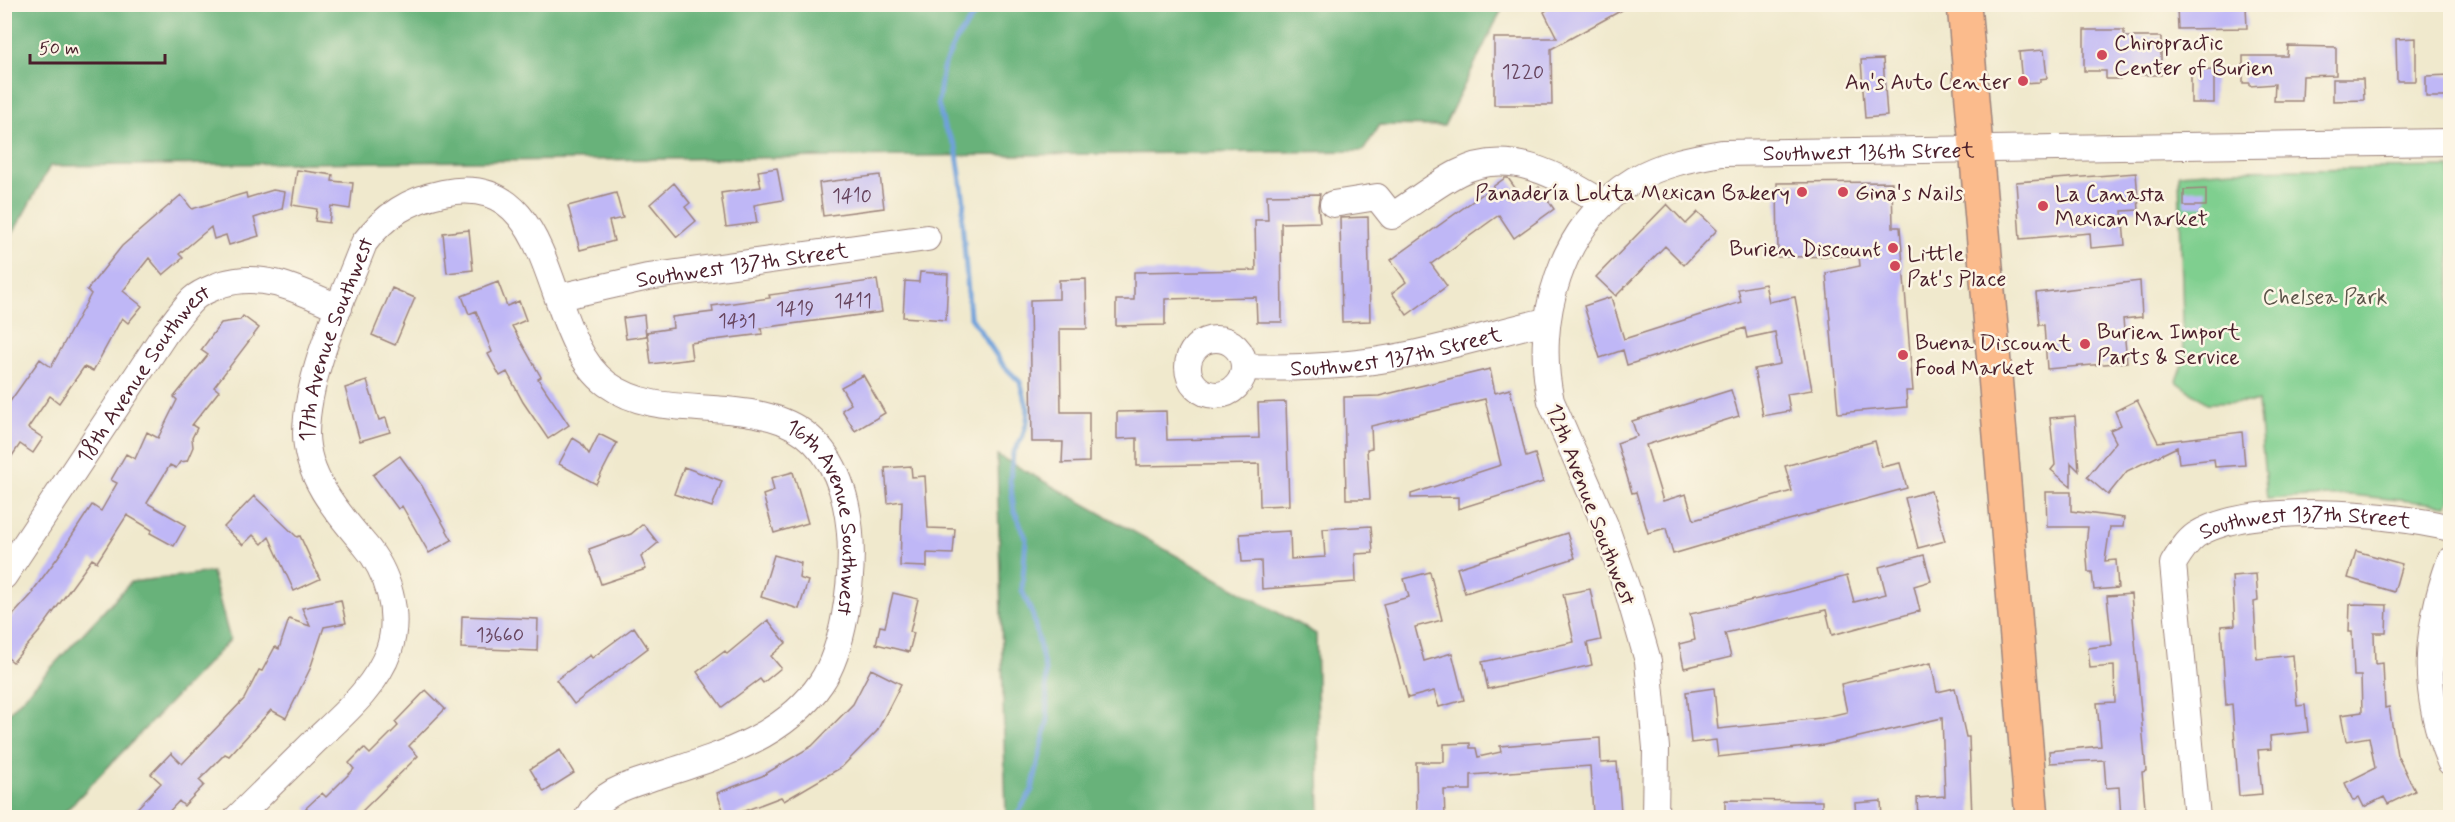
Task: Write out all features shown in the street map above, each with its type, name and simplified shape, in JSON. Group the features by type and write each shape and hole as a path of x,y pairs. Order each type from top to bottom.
{"main road":[{"path":"1964,4 2032,818"}],"street":[{"name":"Southwest 136th Street","path":"1603,203 1635,180 1664,167 1692,158 1722,153 2451,142"},
{"path":"1332,204 1377,197 1392,216 1458,173 1475,166 1507,161 1553,174 1603,203"},
{"name":"16th Avenue Southwest","path":"452,191 475,192 509,203 521,217 532,234 559,297 573,342 589,367 608,385 656,405 759,414 784,422 806,436 827,457 839,480 849,534 849,583 839,643 822,683 802,706 773,729 744,745 706,760 625,786 603,796 587,818"},
{"name":"17th Avenue Southwest","path":"237,818 350,707 374,678 389,650 394,625 391,595 384,573 369,548 336,509 316,477 306,434 311,396 324,349 364,243 375,228 391,214 412,202 452,191"},
{"name":"12th Avenue Southwest","path":"1603,203 1583,228 1556,282 1546,321 1546,379 1551,401 1605,525 1629,595 1648,662 1656,748 1655,818"},
{"name":"Southwest 137th Street","path":"559,297 648,277 927,238"},
{"name":"18th Avenue Southwest","path":"4,576 166,332 194,298 233,281 259,279 282,283 339,308"},
{"name":"Southwest 137th Street","path":"1244,367 1296,368 1360,363 1408,355 1546,321"},
{"name":"Southwest 137th Street","path":"2197,818 2173,564 2180,551 2195,536 2232,521 2259,517 2314,513 2374,515 2422,521 2451,528"},
{"path":"2451,561 2438,595 2428,664 2431,698 2440,738 2451,762"}],"green space":[{"path":"5,4 1504,5 1444,126 1380,125 1363,151 50,166 5,248"},
{"name":"Chelsea Park","path":"2450,167 2450,500 2447,505 2351,495 2267,499 2258,402 2207,403 2176,381 2184,359 2179,174 2234,170"},
{"path":"997,455 1316,634 1320,817 1006,817"},
{"path":"212,572 230,640 60,817 5,817 5,717 131,582"}],"building":[{"path":"1545,4 1633,4 1551,49 1552,105 1494,105 1494,38 1557,38 1544,12 1547,10"},
{"path":"2246,6 2247,28 2178,29 2177,7"},
{"path":"2084,30 2124,30 2124,37 2161,37 2161,75 2120,75 2120,79 2106,79 2106,71 2084,71"},
{"path":"2416,38 2416,81 2397,81 2396,39"},
{"path":"2288,46 2336,47 2336,75 2303,76 2302,101 2274,101 2275,84 2250,86 2250,83 2243,83 2243,56 2287,56"},
{"path":"2044,50 2047,78 2040,79 2040,82 2022,83 2019,52"},
{"path":"1883,59 1887,116 1865,118 1861,60"},
{"path":"2214,70 2214,103 2191,103 2191,71"},
{"path":"2451,75 2451,97 2426,97 2426,76"},
{"path":"2333,79 2363,79 2364,100 2333,101"},
{"path":"777,168 783,200 754,205 757,223 726,227 721,193 761,187 758,171"},
{"path":"297,170 333,175 332,181 353,183 350,209 331,206 329,223 315,221 317,209 292,205"},
{"path":"2136,173 2139,210 2122,211 2125,245 2091,248 2090,233 2020,239 2016,182"},
{"path":"880,175 884,208 823,216 819,183"},
{"path":"1508,178 1523,199 1539,187 1554,209 1514,238 1499,215 1431,264 1447,286 1407,315 1392,293 1406,282 1391,260"},
{"path":"1892,182 1893,227 1900,227 1913,391 1906,391 1907,407 1838,413 1826,273 1860,266 1859,256 1778,257 1777,183"},
{"path":"674,183 690,203 685,207 696,221 677,237 650,204"},
{"path":"2206,189 2206,206 2184,206 2184,190"},
{"path":"273,190 285,192 282,209 254,218 259,236 229,245 226,235 214,239 211,227 179,254 183,258 163,275 149,258 123,291 142,306 128,323 122,318 93,371 84,367 59,403 50,396 28,428 43,438 33,453 20,444 4,468 4,410 40,359 51,367 91,294 87,290 122,246 181,195 192,209 246,193 247,198"},
{"path":"616,193 623,218 609,221 614,241 580,250 568,206"},
{"path":"1320,194 1318,206 1320,222 1281,223 1282,322 1257,322 1256,297 1165,299 1165,325 1116,326 1116,300 1134,300 1134,272 1256,270 1255,220 1268,220 1267,195"},
{"path":"1667,204 1686,224 1698,212 1717,230 1684,265 1665,246 1616,296 1596,277"},
{"path":"1368,217 1370,321 1342,322 1340,218"},
{"path":"469,230 473,270 447,273 443,233"},
{"path":"920,272 948,274 946,320 903,317 905,281 919,282"},
{"path":"1086,279 1087,329 1060,329 1061,412 1089,412 1089,462 1062,463 1063,442 1032,442 1030,300 1059,299 1059,280"},
{"path":"877,280 882,312 761,328 762,334 690,343 692,359 651,364 647,332 673,328 672,317 713,312 712,306 770,298 769,295"},
{"path":"2140,281 2142,317 2123,319 2127,362 2047,369 2044,325 2039,325 2036,293"},
{"path":"498,282 507,306 519,301 526,320 512,326 541,377 538,379 569,425 548,439 523,402 507,372 500,376 488,354 492,352 476,311 469,314 462,296"},
{"path":"1765,284 1769,302 1795,297 1812,390 1787,394 1790,411 1763,416 1754,369 1780,364 1775,332 1747,338 1745,328 1627,365 1623,350 1600,358 1584,306 1611,297 1624,339 1741,302 1738,289"},
{"path":"392,288 415,298 395,345 372,335"},
{"path":"644,315 646,336 626,339 623,318"},
{"path":"243,316 259,328 214,387 219,391 192,425 197,428 192,438 193,447 187,461 180,462 176,468 170,465 147,503 186,525 174,546 150,533 152,530 127,515 97,562 92,559 39,632 13,662 4,655 4,625 33,593 92,505 101,511 117,483 111,480 126,454 135,459 147,432 158,438 177,400 174,397 208,355 201,350 221,323 240,320"},
{"path":"1490,369 1495,393 1510,389 1526,457 1535,454 1543,482 1458,509 1458,497 1411,498 1411,494 1501,465 1485,399 1371,426 1372,448 1367,449 1370,499 1346,499 1344,397 1379,396"},
{"path":"863,375 885,413 855,431 842,410 851,404 841,387"},
{"path":"367,381 379,420 386,418 390,432 360,441 345,388"},
{"path":"1731,390 1739,416 1646,445 1663,501 1686,494 1694,520 1792,491 1785,466 1875,441 1882,467 1900,463 1907,488 1673,554 1666,528 1648,533 1636,492 1632,493 1617,443 1637,436 1632,421"},
{"path":"2137,400 2158,442 2242,432 2245,465 2215,467 2214,459 2179,463 2177,447 2127,471 2108,495 2087,477 2116,442 2110,430 2121,425 2115,411"},
{"path":"1286,402 1289,505 1260,506 1259,464 1137,466 1137,438 1117,439 1117,412 1166,411 1167,440 1259,438 1258,403"},
{"path":"2075,416 2079,471 2071,463 2071,486 2051,470 2055,465 2050,418"},
{"path":"599,434 617,443 596,484 559,464 573,438 581,443 589,454"},
{"path":"400,456 422,486 452,540 429,553 402,506 398,509 373,475"},
{"path":"911,466 912,477 925,476 928,528 955,529 953,554 927,553 927,567 900,566 902,501 888,503 885,468"},
{"path":"684,467 722,481 712,507 674,494"},
{"path":"793,472 808,523 774,533 763,495 774,491 771,478"},
{"path":"1931,491 1945,541 1918,548 1905,498"},
{"path":"2046,492 2071,492 2071,511 2124,518 2123,527 2110,527 2105,561 2116,560 2118,588 2094,590 2092,572 2088,572 2086,545 2088,527 2047,527"},
{"path":"254,496 297,537 300,536 320,579 294,591 269,537 262,544 253,535 243,545 224,527"},
{"path":"643,524 658,543 641,557 646,569 601,584 589,549 631,534"},
{"path":"1371,526 1373,553 1355,554 1356,582 1262,589 1261,561 1242,562 1240,534 1290,531 1291,559 1325,557 1323,529"},
{"path":"1567,533 1575,558 1465,593 1457,568"},
{"path":"2356,551 2402,564 2394,592 2348,578"},
{"path":"774,555 801,563 799,578 808,581 799,609 761,597"},
{"path":"1924,555 1931,581 1914,586 1920,611 1832,635 1826,610 1725,633 1731,657 1684,668 1679,644 1695,640 1690,614 1789,592 1847,576 1854,602 1886,594 1879,567"},
{"path":"1430,572 1442,620 1415,627 1424,661 1452,653 1464,700 1439,707 1434,691 1408,698 1383,604 1409,597 1404,579"},
{"path":"2256,574 2258,601 2254,602 2257,659 2293,655 2297,706 2305,705 2308,732 2270,736 2271,749 2258,750 2262,794 2239,796 2232,704 2226,705 2221,626 2235,625 2232,576"},
{"path":"1590,589 1601,640 1587,643 1592,665 1488,689 1482,662 1574,642 1563,594"},
{"path":"893,593 918,599 910,632 914,633 909,652 876,644 880,626 885,627"},
{"path":"2131,594 2146,771 2142,772 2146,818 2121,818 2119,787 2106,788 2104,760 2050,763 2049,751 2101,746 2097,703 2115,702 2114,666 2090,668 2088,648 2112,645 2107,596"},
{"path":"341,600 346,623 324,627 310,669 286,718 271,710 229,756 225,754 199,780 204,785 184,806 179,801 163,818 128,818 161,783 151,774 171,753 182,764 244,699 259,670 262,671 275,647 279,649 289,619 310,626 302,608"},
{"path":"2350,604 2387,605 2386,633 2374,633 2375,664 2383,663 2385,708 2389,707 2397,755 2415,791 2388,804 2384,797 2364,807 2359,797 2353,801 2345,783 2375,768 2369,737 2346,741 2341,715 2362,712 2361,676 2354,676 2352,632 2349,632"},
{"path":"462,616 538,619 537,651 461,648"},
{"path":"768,620 786,643 771,656 781,668 763,683 760,679 722,707 697,672 725,651 727,654"},
{"path":"634,627 648,648 574,704 556,680 590,655 592,658"},
{"path":"1931,663 1937,692 1955,688 1966,737 1969,737 1972,818 1918,818 1917,798 1945,796 1942,718 1824,745 1718,757 1716,740 1691,743 1686,692 1714,688 1718,729 1821,718 1847,712 1841,684"},
{"path":"871,669 901,684 877,731 842,767 784,801 781,797 726,818 717,793 762,776 812,746 853,704"},
{"path":"426,690 445,709 409,746 418,756 355,818 315,818 306,808 322,793 326,797 354,769 349,763 364,748 370,754 398,726 395,722"},
{"path":"1600,738 1601,763 1617,762 1621,812 1593,814 1590,766 1471,775 1471,790 1444,790 1445,818 1417,818 1416,762 1444,762 1444,744 1470,743 1470,748 1476,748 1478,757 1501,752 1500,746"},
{"path":"560,750 574,773 544,792 530,769"},
{"path":"1725,800 1822,801 1822,818 1725,818"},
{"path":"1881,801 1882,818 1856,818 1855,803"}],"waterway":[{"path":"982,4 955,42 943,68 938,103 944,127 956,147 964,202 962,220 970,316 1003,365 1020,382 1028,409 1022,438 1013,453 1010,480 1014,510 1026,538 1022,590 1033,616 1045,670 1048,719 1032,790 1015,818"}],"place":[{"name":"Chiropractic Center of Burien","path":"2102,55"},
{"name":"An's Auto Center","path":"2023,81"},
{"name":"Panadería Lolita Mexican Bakery","path":"1802,192"},
{"name":"Gina's Nails","path":"1843,192"},
{"name":"La Canasta Mexican Market","path":"2043,206"},
{"name":"Burien Discount","path":"1893,248"},
{"name":"Little Pat's Place","path":"1895,266"},
{"name":"Burien Import Parts & Service","path":"2085,344"},
{"name":"Buena Discount Food Market","path":"1903,355"}]}
